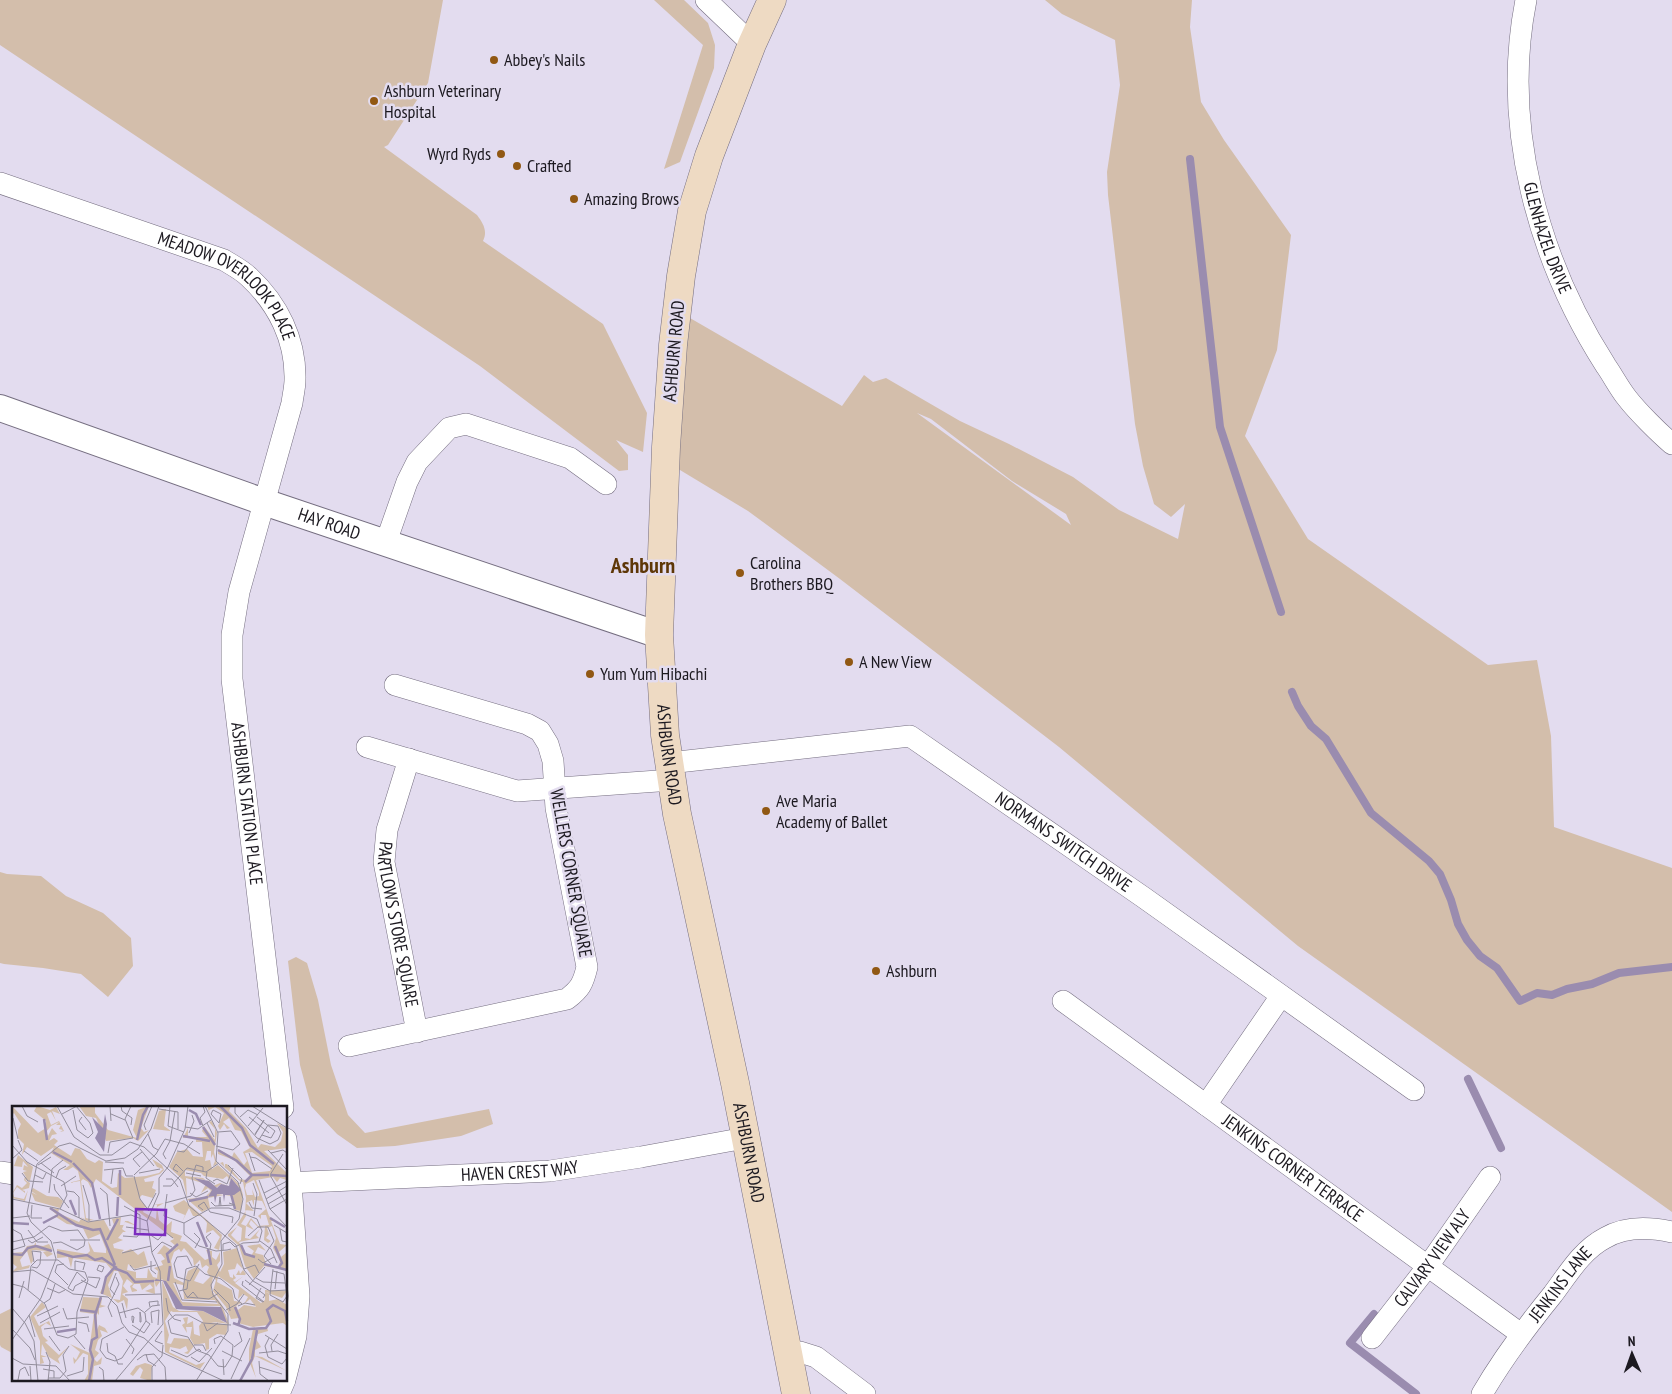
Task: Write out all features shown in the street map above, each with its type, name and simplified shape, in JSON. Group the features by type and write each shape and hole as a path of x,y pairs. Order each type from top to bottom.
{"main road":[{"name":"ASHBURN ROAD","path":"772,0 752,44 709,156 692,211 681,276 673,345 666,447 660,635 665,735 677,814 735,1083 796,1394"}],"street":[{"path":"706,0 752,44"},
{"name":"GLENHAZEL DRIVE","path":"1526,0 1521,24 1518,69 1521,128 1530,187 1546,244 1587,336 1627,398 1672,444"},
{"name":"MEADOW OVERLOOK PLACE","path":"0,183 224,260 248,276 268,297 283,321 292,347 295,380 292,403 264,502"},
{"name":"HAY ROAD","path":"0,408 264,502 660,635"},
{"path":"386,542 407,482 417,462 449,428 466,424 570,458 606,484"},
{"name":"ASHBURN STATION PLACE","path":"264,502 239,592 232,635 232,679 283,1106"},
{"name":"WELLERS CORNER SQUARE","path":"350,1046 567,999 578,991 584,982 587,968 556,808 550,752 548,744 540,731 527,724 395,685"},
{"name":"NORMANS SWITCH DRIVE","path":"670,772 910,736 1143,897 1414,1090"},
{"path":"367,747 517,791 555,788 670,772"},
{"name":"PARTLOWS STORE SQUARE","path":"409,759 387,830 384,862 417,1032"},
{"path":"1206,1105 1282,996"},
{"name":"JENKINS CORNER TERRACE","path":"1063,1001 1522,1334"},
{"name":"HAVEN CREST WAY","path":"289,1183 550,1171 745,1138"},
{"path":"288,1168 299,1296 296,1336 288,1368"},
{"name":"CALVARY VIEW ALY","path":"1372,1338 1428,1266 1490,1177"},
{"name":"JENKINS LANE","path":"1482,1394 1498,1366 1585,1252 1605,1237 1628,1229 1650,1228 1672,1232"},
{"path":"788,1356 800,1352 816,1357 866,1394"},
{"path":"279,1394 284,1382"}],"shaded area":[{"path":"0,0 443,0 428,83 388,145 384,147 477,215 485,230 483,241 603,324 647,413 643,452 616,440 628,455 628,470 619,471 480,366 0,45"},
{"path":"654,0 684,0 708,23 715,45 714,68 680,162 664,169 703,45"},
{"path":"1045,0 1192,0 1190,27 1201,102 1224,140 1291,235 1277,350 1245,436 1308,539 1488,665 1537,660 1551,736 1554,827 1672,868 1672,1212 1298,946 1059,747 748,511 675,467 683,314 842,406 864,375 873,382 886,378 960,421 1073,477 1119,510 1178,539 1185,504 1171,517 1154,504 1143,466 1135,424 1108,195 1107,172 1120,85 1115,40 1062,14","holes":["917,413 931,419 1012,481 1066,514 1071,525"]},
{"path":"0,872 41,876 66,896 103,913 131,938 133,966 108,997 81,974 0,963"},
{"path":"296,957 307,963 318,1000 331,1065 348,1115 365,1133 489,1109 493,1124 461,1136 395,1146 357,1148 337,1134 311,1106 300,1065 288,961"},
{"path":"12,1308 12,1353 0,1345 0,1314"}],"waterway":[{"path":"1190,159 1220,427 1281,612"},
{"path":"1292,692 1298,706 1311,726 1326,739 1371,813 1429,861 1440,874 1451,900 1458,924 1467,940 1480,956 1497,968 1520,1001 1537,993 1552,995 1567,989 1592,984 1619,973 1672,967"},
{"path":"1468,1079 1501,1148"},
{"path":"1374,1314 1350,1343 1416,1394"}],"place":[{"name":"Abbey's Nails","path":"494,60"},
{"name":"Ashburn Veterinary Hospital","path":"374,101"},
{"name":"Wyrd Ryds","path":"501,154"},
{"name":"Crafted","path":"517,166"},
{"name":"Amazing Brows","path":"574,199"},
{"name":"Carolina Brothers BBQ","path":"740,573"},
{"name":"A New View","path":"849,662"},
{"name":"Yum Yum Hibachi","path":"590,674"},
{"name":"Ave Maria Academy of Ballet","path":"766,811"},
{"name":"Ashburn","path":"876,971"}],"district":[{"name":"Ashburn","path":"643,565"}]}
